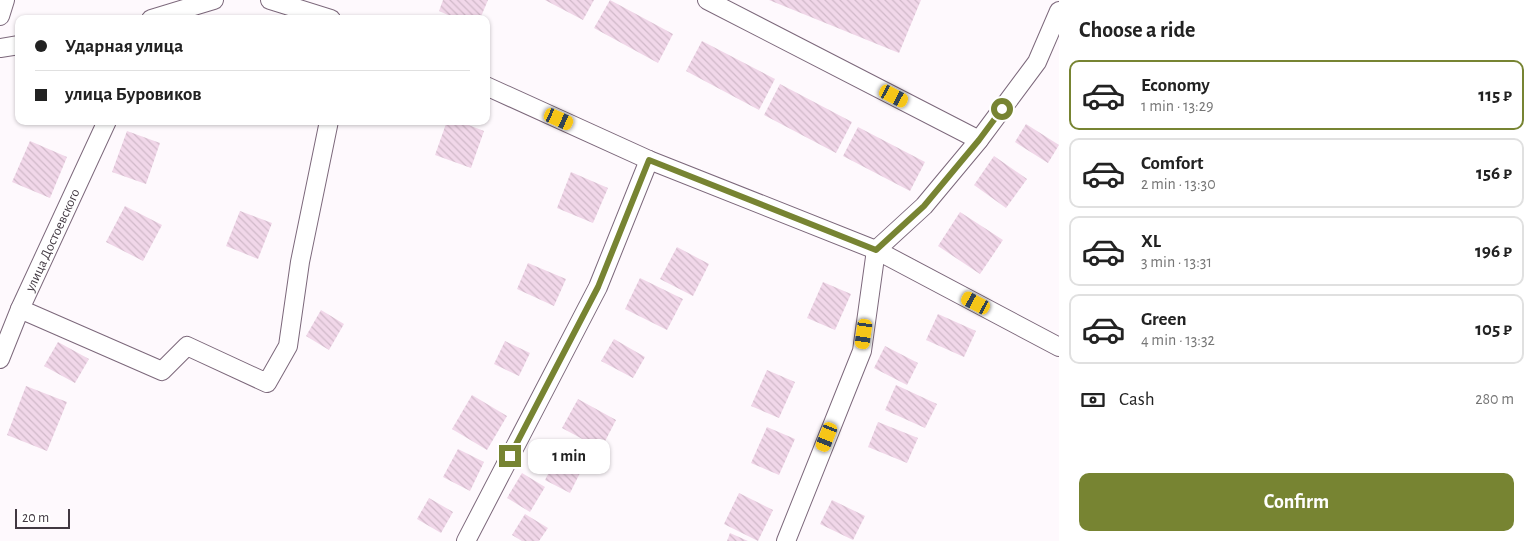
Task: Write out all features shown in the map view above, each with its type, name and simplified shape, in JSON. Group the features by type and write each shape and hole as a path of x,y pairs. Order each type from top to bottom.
{"street":[{"path":"0,16 4,0"},
{"path":"165,15 214,0"},
{"path":"270,0 318,15"},
{"path":"707,0 979,140"},
{"path":"786,541 862,351 876,250 924,206 979,140 1037,62 1059,11"},
{"path":"0,48 15,46"},
{"path":"490,88 649,160 876,250 1059,347"},
{"name":"улица Достоевского","path":"0,359 20,308 105,125"},
{"path":"20,308 162,371 187,346 268,383 288,346 300,262 328,125"},
{"path":"466,541 598,287 649,160"}],"building":[{"path":"443,0 488,0 482,15 448,15 439,11"},
{"path":"545,0 594,0 583,20"},
{"path":"610,0 673,34 658,63 594,28"},
{"path":"769,0 921,0 899,53"},
{"path":"702,41 775,79 759,110 686,71"},
{"path":"780,84 852,122 836,153 764,115"},
{"path":"1026,124 1059,145 1048,163 1015,142"},
{"path":"446,125 468,125 484,131 471,168 435,155"},
{"path":"858,127 925,162 910,191 843,156"},
{"path":"127,131 160,143 146,184 112,172"},
{"path":"30,141 67,157 50,198 12,182"},
{"path":"994,156 1027,179 1006,208 974,185"},
{"path":"571,172 608,188 593,223 557,208"},
{"path":"125,206 162,225 143,261 106,242"},
{"path":"240,211 272,223 258,259 226,246"},
{"path":"960,212 1003,240 980,274 938,246"},
{"path":"677,247 709,264 693,296 660,279"},
{"path":"528,263 566,279 554,306 517,289"},
{"path":"640,278 683,299 667,330 625,309"},
{"path":"823,282 851,294 835,330 807,318"},
{"path":"321,310 344,324 329,350 306,336"},
{"path":"938,314 976,331 964,357 926,340"},
{"path":"614,339 645,357 633,378 601,361"},
{"path":"505,341 530,353 519,376 494,364"},
{"path":"58,342 89,359 75,383 44,366"},
{"path":"885,346 918,363 907,385 874,368"},
{"path":"767,370 795,382 779,418 751,406"},
{"path":"896,385 937,404 925,428 885,410"},
{"path":"26,386 67,402 47,451 7,435"},
{"path":"472,395 507,416 487,450 452,429"},
{"path":"578,399 616,420 601,449 562,428"},
{"path":"878,422 918,438 907,463 868,447"},
{"path":"767,427 795,439 779,475 751,463"},
{"path":"458,449 484,462 470,491 443,477"},
{"path":"559,453 584,465 570,493 545,480"},
{"path":"522,473 545,487 530,512 507,498"},
{"path":"739,493 773,510 758,541 724,524"},
{"path":"429,498 453,512 441,533 417,519"},
{"path":"832,500 865,516 853,540 820,524"},
{"path":"525,514 548,528 539,541 522,541 512,535"},
{"path":"730,533 748,541 727,541"}],"route":[{"path":"510,456 598,287 649,160 876,250 924,206 979,140 1002,109"}]}
